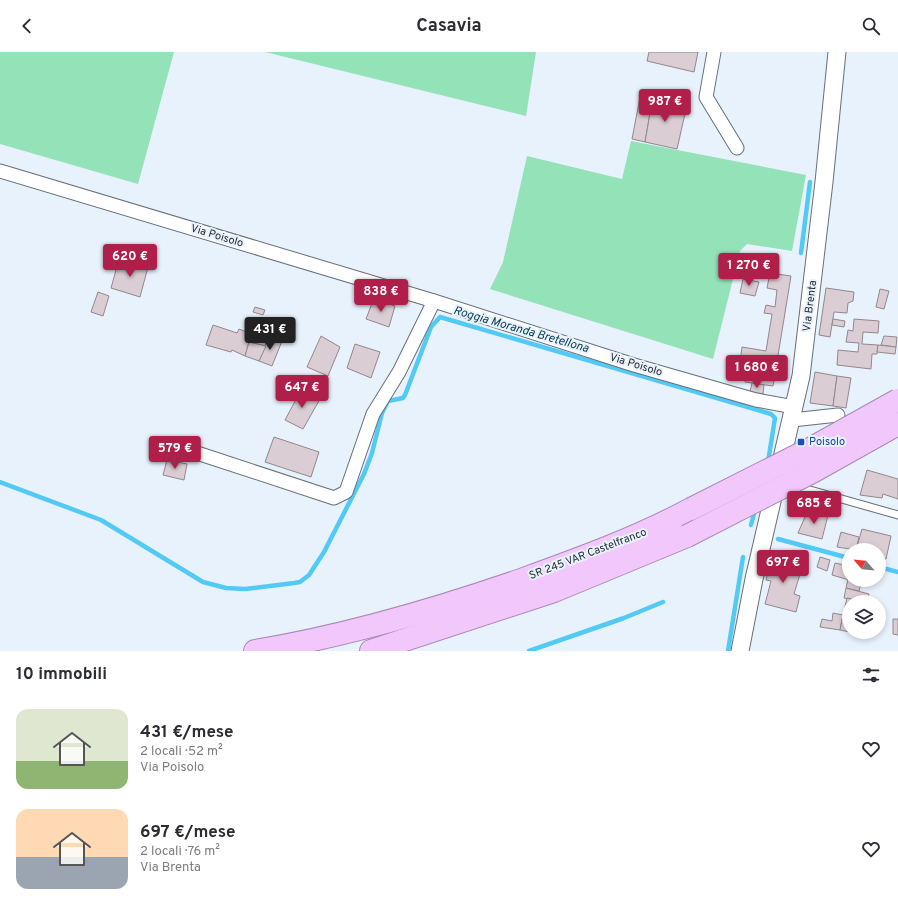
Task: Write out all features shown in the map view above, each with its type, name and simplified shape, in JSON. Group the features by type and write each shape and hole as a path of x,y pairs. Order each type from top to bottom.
{"highway":[{"name":"SR 245 VAR Castelfranco","path":"255,651 326,638 387,623 482,594 572,561 645,532 810,449 898,400"},
{"name":"SR 245 VAR Castelfranco","path":"371,651 554,591 687,536 814,471 898,424"}],"street":[{"path":"714,52 706,97 737,148"},
{"name":"Via Brenta","path":"740,651 754,579 778,482 803,361 824,182 837,52"},
{"name":"Via Poisolo","path":"0,171 434,301 634,365 756,400 793,414 838,415"},
{"path":"197,453 334,498 340,496 346,492 377,407 398,372 434,301"}],"lane":[{"path":"778,482 898,515"}],"green space":[{"path":"0,52 174,52 138,184 0,144"},
{"path":"265,52 536,52 526,116"},
{"path":"631,141 806,175 792,251 747,244 740,251 713,359 490,289 503,262 527,156 622,179"}],"building":[{"path":"649,52 698,52 694,72 647,61"},
{"path":"641,92 653,96 645,142 632,139"},
{"path":"653,96 687,105 677,149 645,142"},
{"path":"119,259 148,267 140,297 111,288"},
{"path":"770,273 791,276 773,386 745,382 748,363 740,362 742,347 766,351 772,314 764,313 766,305 775,307 777,290 767,288"},
{"path":"743,279 759,282 755,296 740,293"},
{"path":"826,288 854,292 853,301 848,303 847,313 834,312 830,337 819,335"},
{"path":"880,289 889,291 884,309 876,307"},
{"path":"98,292 109,296 103,316 91,312"},
{"path":"374,298 395,306 389,327 366,319"},
{"path":"255,307 265,310 263,315 253,312"},
{"path":"833,319 845,321 844,327 832,325"},
{"path":"854,319 879,321 878,333 863,332 862,344 878,345 877,354 872,354 871,369 837,365 838,350 858,352 859,343 846,342 848,330 853,331"},
{"path":"213,325 237,333 239,329 267,340 266,346 249,342 245,356 232,350 231,352 206,345"},
{"path":"269,335 282,341 272,366 259,361"},
{"path":"321,336 340,347 328,376 307,367"},
{"path":"884,336 897,337 896,347 881,345"},
{"path":"249,342 266,346 259,361 245,356"},
{"path":"355,344 380,352 371,378 347,368"},
{"path":"878,345 896,347 895,354 877,352"},
{"path":"815,372 837,376 833,406 810,403"},
{"path":"837,376 851,378 846,408 833,406"},
{"path":"305,383 320,390 316,397 301,390"},
{"path":"752,383 764,385 763,394 750,392"},
{"path":"301,390 320,399 303,429 285,420"},
{"path":"274,437 319,452 311,477 265,462"},
{"path":"167,460 187,464 184,480 163,475"},
{"path":"867,470 898,479 898,499 883,494 882,498 860,495"},
{"path":"808,510 828,515 822,539 798,533"},
{"path":"862,529 891,536 886,559 886,543 858,543"},
{"path":"841,532 859,537 858,543 842,543 842,548 837,547"},
{"path":"772,556 803,564 794,594 800,596 796,612 765,604 771,581 766,580"},
{"path":"820,557 830,560 827,571 817,567"},
{"path":"835,563 842,564 842,578 832,575"},
{"path":"846,587 860,587 859,591"},
{"path":"846,588 869,594 869,595 845,595"},
{"path":"833,613 842,615 840,630 820,627 822,619 832,621"},
{"path":"893,619 898,619 898,635 893,634"},
{"path":"842,620 842,630 840,630"}],"waterway":[{"path":"801,253 810,182"},
{"name":"Roggia Moranda Bretellona","path":"0,482 101,520 203,582 226,588 245,589 300,582 309,575 324,552 364,474 372,453 382,413 388,401 403,398 405,395 431,327 440,317 771,414 775,418 768,462"},
{"name":"Roggia Moranda Bretellona","path":"751,525 755,510"},
{"path":"778,539 842,556"},
{"path":"728,651 743,557"},
{"path":"886,569 898,572"},
{"path":"529,651 624,618 663,602"}],"place":[{"name":"Poisolo","path":"801,442"}]}
